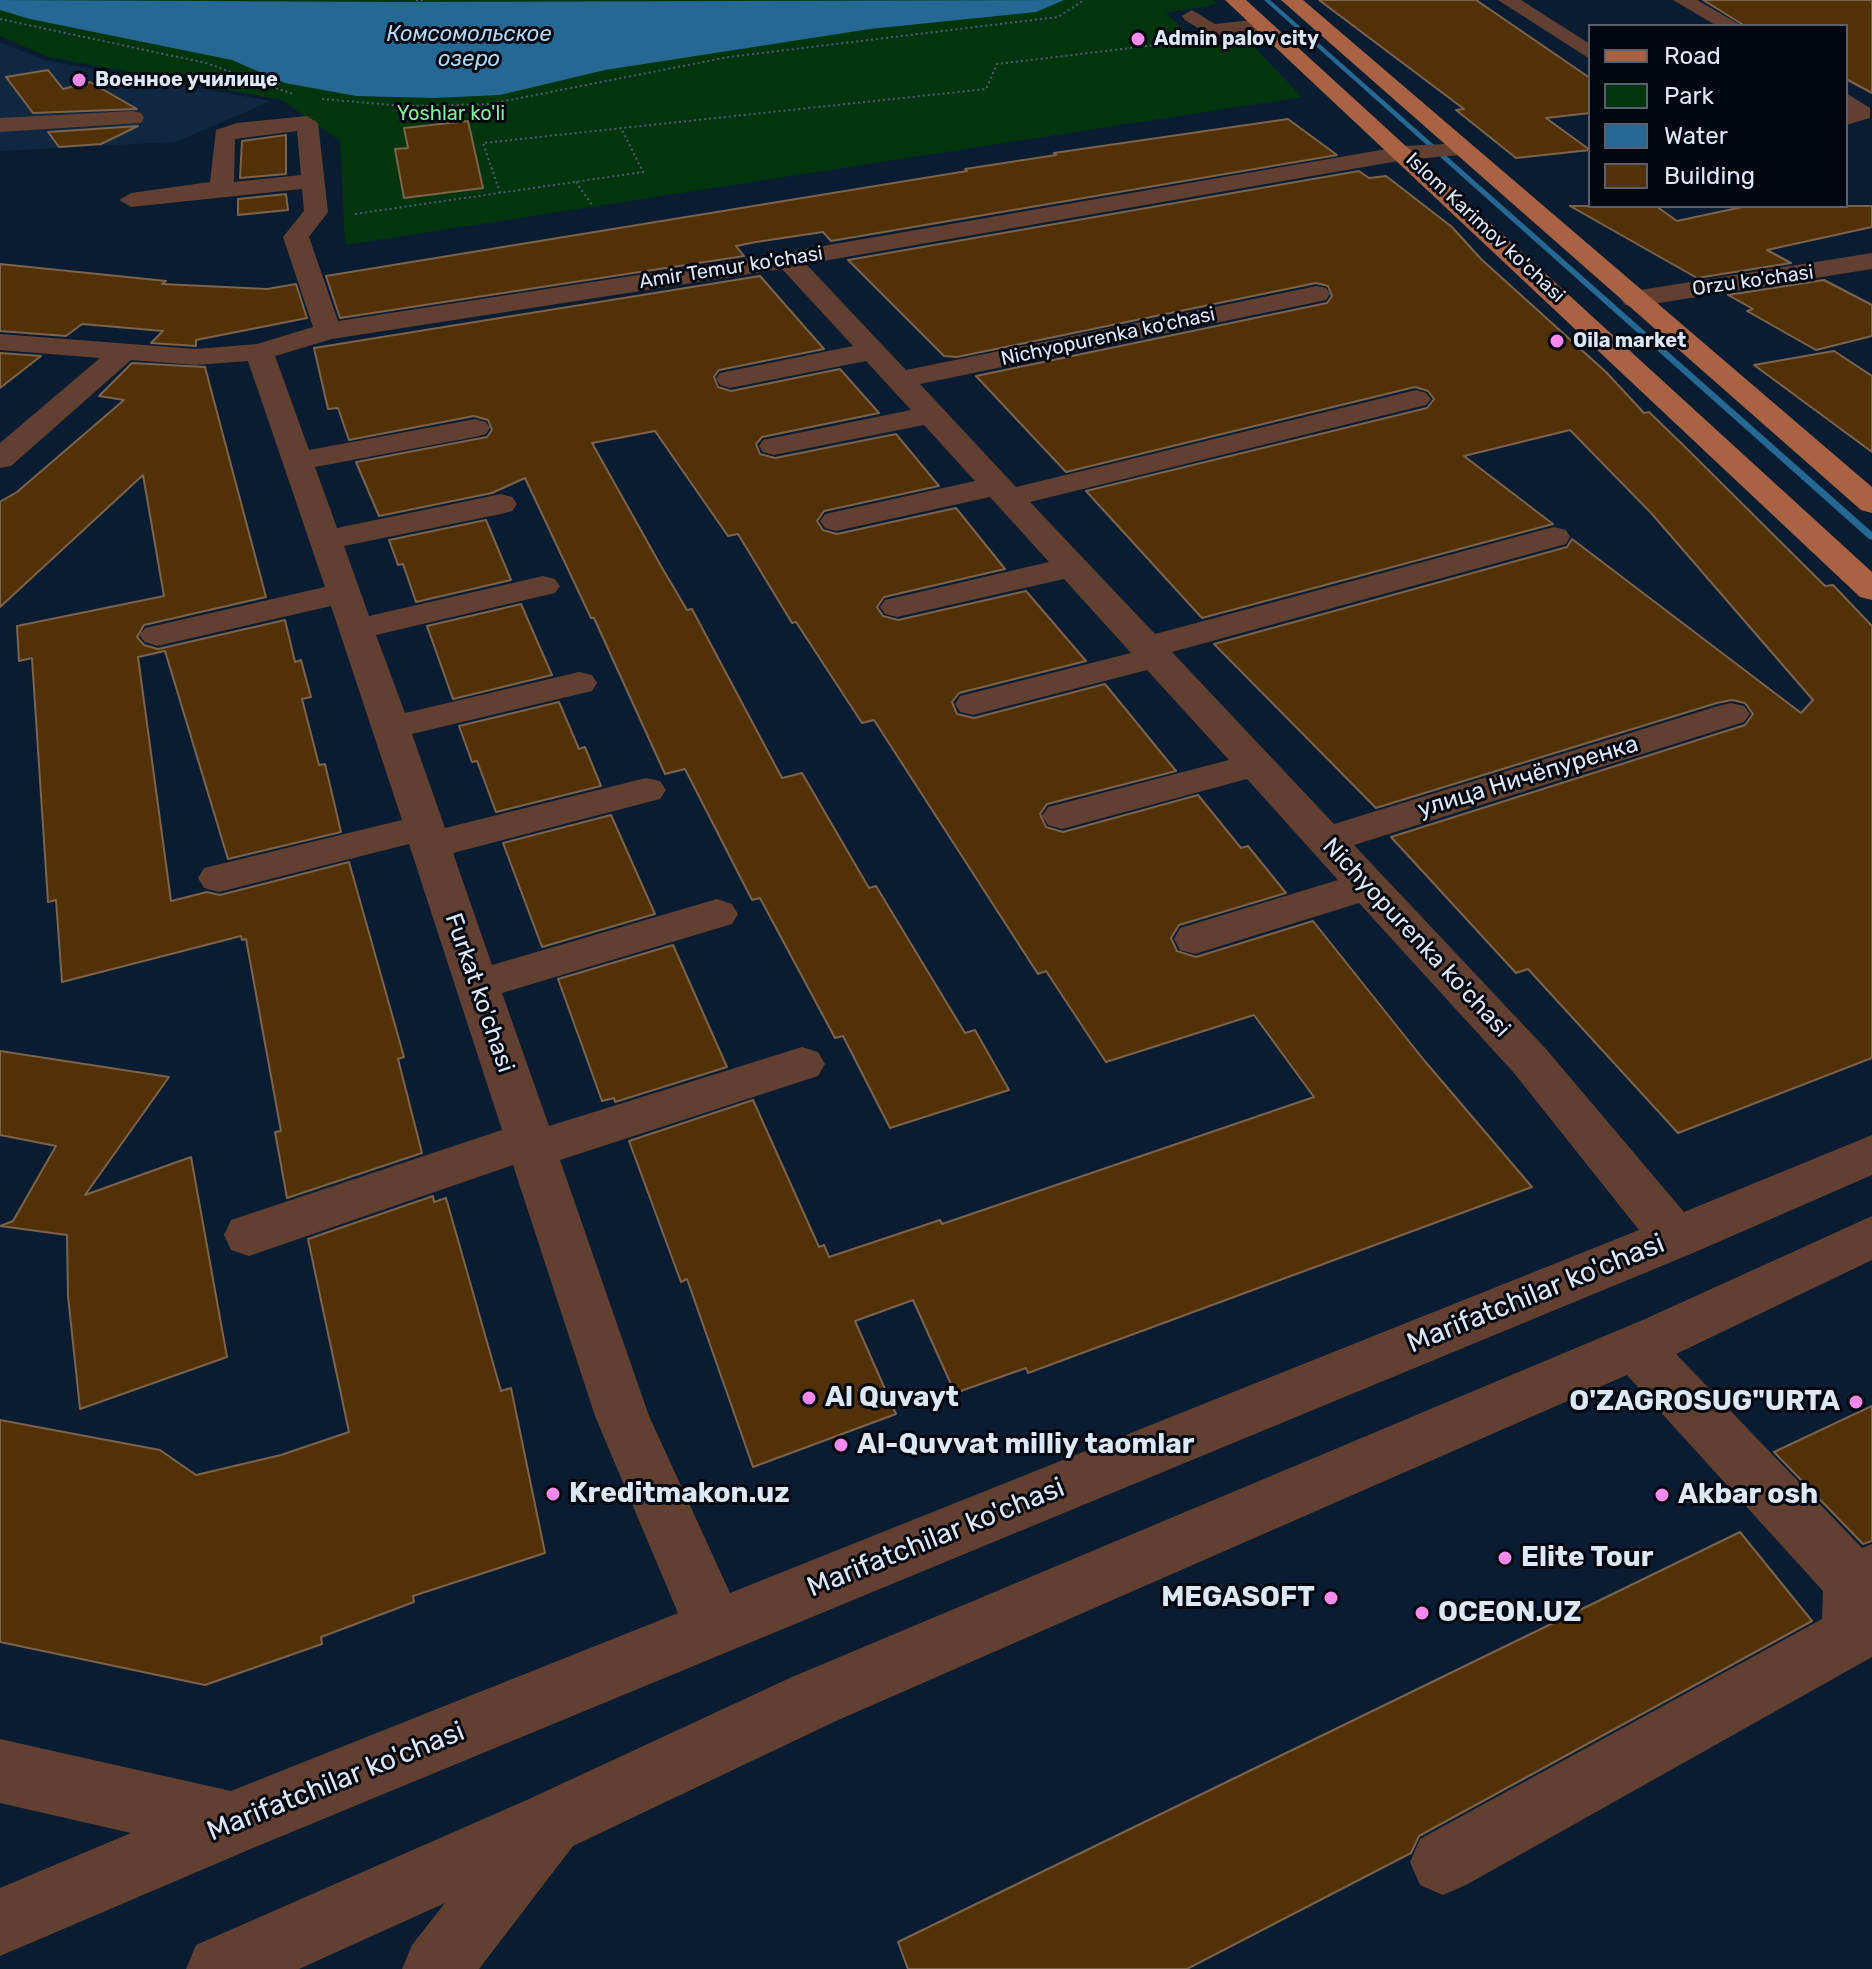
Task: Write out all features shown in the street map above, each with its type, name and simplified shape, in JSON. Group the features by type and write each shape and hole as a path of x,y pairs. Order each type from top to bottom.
{"main road":[{"name":"Islom Karimov ko'chasi","path":"1235,0 1404,153 1872,590"},
{"name":"Islom Karimov ko'chasi","path":"1291,0 1872,503"}],"street":[{"path":"1508,0 1588,52"},
{"path":"1683,0 1728,24"},
{"path":"1192,16 1211,30 1262,25"},
{"path":"1848,101 1862,113 1848,117"},
{"path":"0,125 133,118"},
{"path":"313,181 131,200 222,188 224,135 237,130 307,123 313,181 316,212 296,237 328,331"},
{"name":"Amir Temur ko'chasi","path":"0,342 122,354 196,357 259,352 328,331 788,260 1404,153 1460,148"},
{"name":"Nichyopurenka ko'chasi","path":"788,260 1530,1061 1675,1238"},
{"path":"1859,264 1872,283"},
{"name":"Orzu ko'chasi","path":"1634,299 1859,264"},
{"name":"Nichyopurenka ko'chasi","path":"899,380 1317,294"},
{"path":"730,379 872,351"},
{"name":"Furkat ko'chasi","path":"259,352 390,728 622,1416 715,1628"},
{"path":"0,459 122,354"},
{"path":"836,521 1003,492 1416,399"},
{"path":"774,446 931,415"},
{"path":"298,461 475,428"},
{"path":"325,540 501,504"},
{"path":"973,704 1554,537"},
{"path":"897,607 1072,567"},
{"path":"157,635 543,586"},
{"path":"390,728 579,683"},
{"name":"улица Ничёпуренка","path":"1326,840 1731,714"},
{"path":"1062,816 1255,765"},
{"path":"219,878 646,790"},
{"path":"1195,939 1367,886"},
{"path":"477,985 717,914"},
{"path":"249,1235 531,1145 802,1064"},
{"name":"Marifatchilar ko'chasi","path":"0,1922 231,1824 1675,1238 1872,1154"},
{"path":"220,1969 552,1822 814,1699 1635,1347 1872,1237"},
{"path":"1443,1862 1851,1636 1862,1576 1635,1347"},
{"path":"0,1771 231,1824"},
{"path":"436,1969 552,1822"}],"path":[{"path":"416,0 425,0"},
{"path":"321,99 391,106 489,104 729,57 1058,17 1084,0"},
{"path":"0,19 206,63 306,97"},
{"path":"500,193 483,143 986,89 997,64 1189,42"},
{"path":"355,214 643,172 621,128"},
{"path":"576,182 592,205"}],"shaded area":[{"name":"Военное училище","path":"0,42 45,60 271,101 176,142 0,151"}],"green space":[{"name":"Yoshlar ko'li","path":"0,0 1213,0 1218,4 1166,13 1196,41 1246,38 1302,97 345,245 340,141 282,100 48,57 0,36"}],"water":[{"name":"Комсомольское озеро","path":"0,0 1064,0 1036,12 870,29 605,70 500,95 434,98 356,96 285,83 232,60 30,19 0,10"}],"building":[{"path":"1319,0 1476,0 1588,77 1588,113 1546,118 1588,150 1516,158 1456,110 1464,109"},
{"path":"1703,0 1872,0 1872,93 1848,80 1848,24 1742,24"},
{"path":"48,70 63,89 90,82 137,109 33,113 6,77"},
{"path":"1288,119 1337,155 831,241 823,232 756,242 736,246 744,256 340,318 326,276 967,171 965,169 1056,155 1054,153"},
{"path":"468,121 483,188 404,198 395,149 408,148 404,128"},
{"path":"138,126 101,144 59,147 48,132"},
{"path":"286,135 286,174 240,178 242,141"},
{"path":"1359,171 1369,178 1386,176 1452,227 1481,259 1606,372 1644,413 1649,412 1825,586 1833,585 1872,626 1872,1058 1678,1133 1528,969 1516,973 1391,837 1745,725 1753,714 1745,703 1732,700 1717,703 1376,808 1214,644 1567,547 1572,539 1801,713 1813,700 1652,514 1570,430 1464,456 1553,524 1202,618 1086,491 1427,408 1434,399 1428,391 1415,387 1066,472 976,376 1327,303 1332,296 1328,286 1316,283 957,357 944,356 848,260"},
{"path":"286,194 288,210 238,215 238,199"},
{"path":"1570,206 1659,208 1677,221 1738,208 1872,206 1872,227 1767,250 1791,263 1697,278"},
{"path":"0,264 166,281 162,284 267,289 296,284 307,318 196,340 196,346 151,343 163,331 82,324 66,336 0,331"},
{"path":"760,276 824,349 719,370 714,377 718,387 731,391 840,369 879,413 762,437 756,444 760,454 775,458 896,434 939,486 824,511 817,521 823,530 837,534 956,508 1005,569 884,597 877,607 883,616 898,620 1026,591 1086,661 959,693 952,702 957,714 974,718 1105,684 1176,771 1047,804 1040,814 1046,827 1063,832 1198,795 1241,848 1248,846 1286,893 1179,925 1171,938 1177,951 1196,957 1313,921 1423,1059 1532,1187 1028,1373 1026,1368 955,1393 913,1300 855,1321 896,1414 753,1467 687,1279 681,1282 629,1141 753,1100 819,1247 824,1245 829,1257 940,1220 942,1224 1314,1097 1254,1015 1106,1062 1046,971 1038,974 874,720 862,723 796,622 792,623 738,534 728,536 655,431 592,443 687,610 692,609 782,778 802,773 869,888 876,886 965,1033 975,1030 1009,1090 890,1128 843,1036 835,1038 760,898 752,900 685,769 665,774 594,618 591,618 525,478 492,493 379,516 356,462 487,437 492,430 488,420 474,416 349,440 338,408 328,409 314,348"},
{"path":"1824,280 1872,305 1872,336 1816,350 1747,311 1753,309 1728,295"},
{"path":"1834,351 1872,376 1872,452 1754,365"},
{"path":"0,353 41,356 0,388"},
{"path":"132,363 205,367 266,597 144,625 137,637 144,645 158,649 285,620 295,662 301,660 311,697 302,699 319,765 325,764 341,832 228,859 165,651 138,657 171,901 207,892 220,895 349,862 404,1057 398,1059 422,1153 287,1198 275,1132 281,1131 246,939 242,940 241,936 62,982 56,900 48,902 32,658 19,661 17,626 164,596 143,475 0,607 0,502 17,492 124,400 99,396"},
{"path":"486,520 511,580 416,602 403,564 398,565 389,540"},
{"path":"521,604 552,675 453,699 427,626"},
{"path":"559,702 579,749 585,747 601,786 496,812 477,761 472,762 459,726"},
{"path":"611,815 655,914 542,947 503,843"},
{"path":"673,945 727,1067 615,1102 614,1098 602,1101 558,979"},
{"path":"0,1051 169,1077 85,1195 191,1157 227,1357 80,1409 68,1296 67,1235 0,1226 13,1221 56,1146 0,1135"},
{"path":"433,1196 434,1202 446,1198 501,1391 511,1388 545,1553 413,1596 414,1602 321,1637 322,1644 205,1685 0,1642 0,1420 160,1450 196,1475 281,1455 349,1432 308,1239"},
{"path":"1872,1406 1872,1541 1863,1544 1774,1452"},
{"path":"1740,1532 1812,1621 1419,1836 1411,1853 1187,1969 908,1969 898,1942"}],"waterway":[{"path":"1267,0 1872,537"}],"place":[{"name":"Admin palov city","path":"1138,39"},
{"name":"Военное училище","path":"79,80"},
{"name":"Oila market","path":"1557,341"},
{"name":"Al Quvayt","path":"809,1398"},
{"name":"O'ZAGROSUG\"URTA","path":"1856,1402"},
{"name":"Al-Quvvat milliy taomlar","path":"841,1445"},
{"name":"Kreditmakon.uz","path":"553,1494"},
{"name":"Akbar osh","path":"1662,1495"},
{"name":"Elite Tour","path":"1505,1558"},
{"name":"MEGASOFT","path":"1331,1598"},
{"name":"OCEON.UZ","path":"1422,1613"}]}
